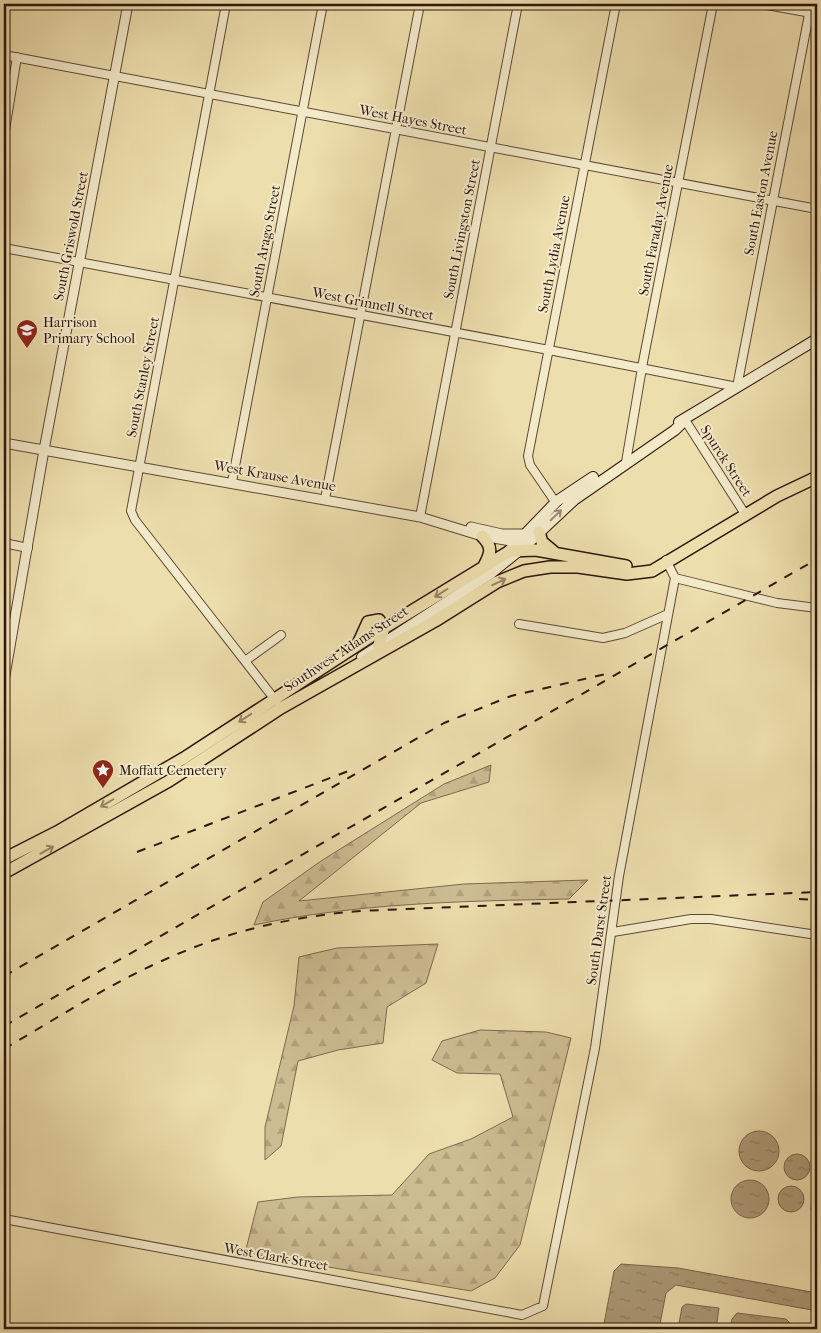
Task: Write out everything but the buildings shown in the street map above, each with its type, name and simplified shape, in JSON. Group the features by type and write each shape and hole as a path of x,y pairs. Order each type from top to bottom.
{"main road":[{"name":"Southwest Adams Street","path":"4,859 51,835 278,704 321,686 379,645 482,580 519,546 525,534 556,503 675,430 685,420 737,387 817,340"},
{"name":"Southwest Adams Street","path":"4,873 169,780 278,704 358,645 539,533 574,500 627,458"},
{"path":"321,686 435,621 486,588 520,573 539,568 566,566 633,574 652,571 690,550 745,514 817,476"},
{"path":"539,533 542,542 556,554"},
{"path":"482,536 491,549 483,568"},
{"path":"519,546 627,566 667,561"},
{"path":"379,645 384,628"},
{"path":"4,850 19,847 51,835"}],"street":[{"name":"South Griswold Street","path":"4,681 44,450 128,4"},
{"name":"South Stanley Street","path":"226,4 131,510 133,518 278,704"},
{"name":"South Arago Street","path":"232,482 323,4"},
{"path":"325,499 420,4"},
{"name":"South Livingston Street","path":"420,517 518,4"},
{"name":"South Lydia Avenue","path":"556,503 528,458 616,4"},
{"name":"South Faraday Avenue","path":"627,458 642,370 713,4"},
{"path":"761,4 813,13"},
{"name":"South Easton Avenue","path":"737,387 773,200 813,13 810,4"},
{"name":"West Hayes Street","path":"4,55 817,209"},
{"path":"4,136 17,57"},
{"name":"West Grinnell Street","path":"4,248 737,387"},
{"name":"Spurck Street","path":"685,420 745,514"},
{"name":"West Krause Avenue","path":"4,442 420,517 519,546"},
{"path":"420,517 502,534 525,534"},
{"path":"4,543 28,548"},
{"path":"667,561 675,578 777,603 817,608"},
{"name":"South Darst Street","path":"543,1306 595,1048 613,932 619,876 675,578"},
{"path":"519,624 603,638 625,634 668,614"},
{"path":"245,661 281,635"},
{"path":"613,932 691,919 711,919 817,936"},
{"name":"West Clark Street","path":"4,1220 522,1316 543,1306"}],"green space":[{"path":"491,765 489,782 421,803 299,901 464,884 588,880 569,899 411,904 332,912 254,925 263,902 321,861 444,784"},
{"path":"438,944 426,983 387,1007 383,1043 338,1050 298,1061 281,1146 265,1160 265,1127 294,1006 299,957 337,948"},
{"path":"480,1030 546,1032 571,1038 520,1245 495,1278 471,1291 245,1253 258,1202 298,1197 392,1195 429,1154 471,1139 513,1117 500,1074 457,1073 432,1060 442,1041"}],"water":[{"path":"755,1131 763,1131 770,1134 776,1140 779,1151 776,1162 770,1168 763,1171 755,1171 748,1168 742,1162 739,1155 739,1147 742,1140 748,1134"},
{"path":"797,1154 806,1158 810,1167 806,1176 797,1180 788,1176 784,1167 788,1158"},
{"path":"750,1180 763,1186 769,1199 763,1212 750,1218 737,1212 731,1199 737,1186"},
{"path":"791,1186 800,1190 804,1199 800,1208 791,1212 782,1208 778,1199 782,1190"},
{"path":"817,1195 817,1218 811,1209 812,1202"},
{"path":"621,1264 678,1268 817,1293 817,1311 676,1285 666,1293 659,1329 603,1329 614,1271"},
{"path":"686,1304 719,1308 716,1329 678,1329 682,1307"},
{"path":"737,1313 786,1319 792,1325 792,1329 730,1329 732,1319"}],"railway":[{"path":"4,1026 817,559"},
{"path":"4,976 444,723 511,696 606,674"},
{"path":"137,852 351,770"},
{"path":"4,1049 87,1000 173,956 241,932 312,916 360,911 817,892"},
{"path":"799,899 817,900"}],"place":[{"name":"Harrison Primary School","path":"27,349"},
{"name":"Moffatt Cemetery","path":"103,789"}]}
